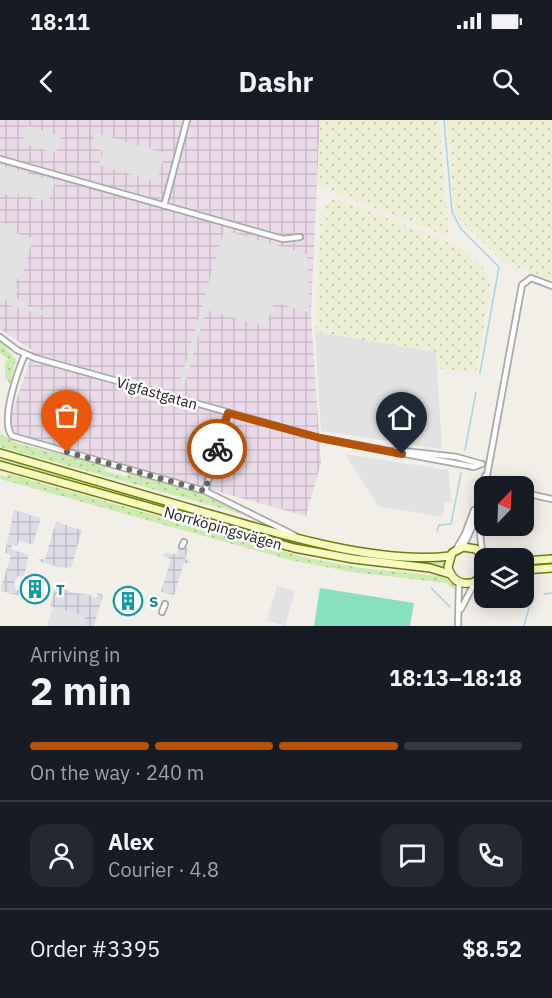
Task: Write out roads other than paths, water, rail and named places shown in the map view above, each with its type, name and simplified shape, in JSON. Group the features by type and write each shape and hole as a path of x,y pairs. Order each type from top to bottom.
{"main road":[{"name":"Norrköpingsvägen","path":"0,453 302,539 424,558 452,553"},
{"name":"Norrköpingsvägen","path":"0,465 294,548 352,559 430,568 450,574"},
{"path":"474,548 463,546 452,553 448,567 450,574 459,582 474,582"},
{"path":"534,560 552,559"},
{"path":"534,569 552,568"}],"street":[{"path":"164,206 187,120"},
{"path":"0,159 283,239 300,237"},
{"path":"486,475 485,465 522,285 531,278 552,286"},
{"name":"Vigfastgatan","path":"0,337 25,354 320,438 474,467 485,465"},
{"path":"25,354 6,416 6,426 12,436 205,491 302,539"},
{"path":"205,491 228,413"},
{"path":"534,495 552,499"},
{"path":"452,553 466,533 474,510"},
{"path":"463,546 474,523"},
{"path":"458,626 459,582"},
{"path":"460,612 474,584"},
{"path":"162,612 165,604"}],"waterway":[{"path":"444,120 452,212 461,229 499,267 480,373"},
{"path":"465,450 476,392"},
{"path":"437,531 439,525 451,524 461,473"},
{"path":"431,588 450,607"},
{"path":"544,594 552,593"},
{"path":"524,626 529,608"}],"place":[{"name":"T","path":"35,589"},
{"name":"S","path":"128,601"}]}
